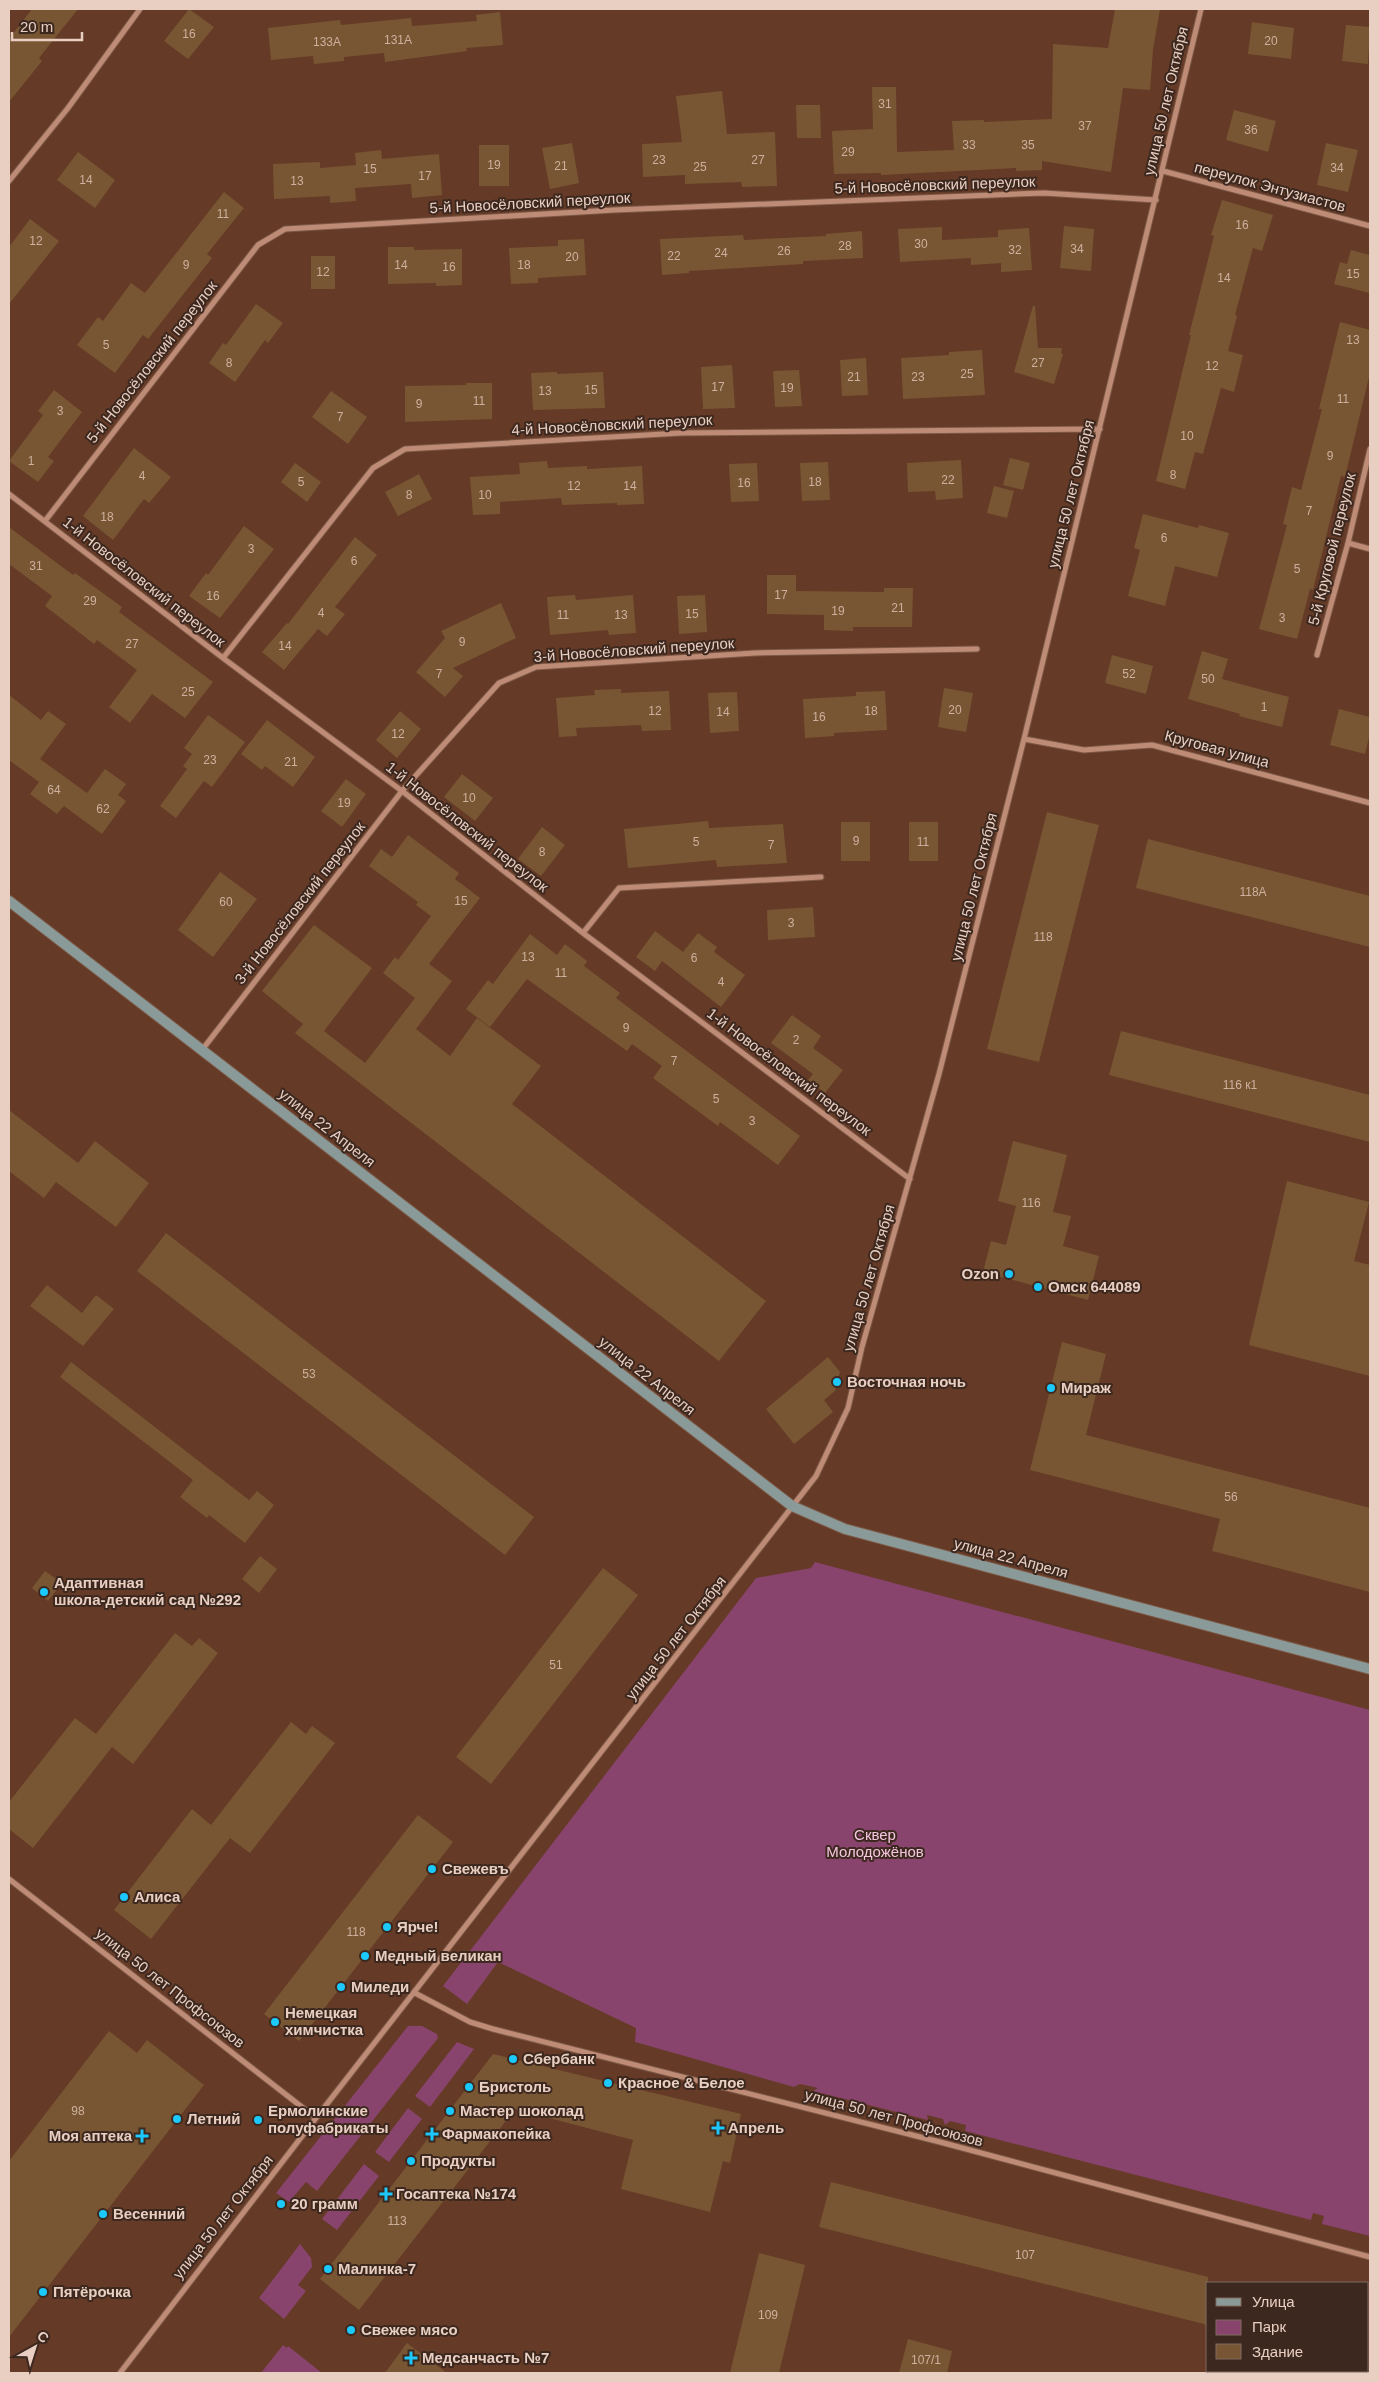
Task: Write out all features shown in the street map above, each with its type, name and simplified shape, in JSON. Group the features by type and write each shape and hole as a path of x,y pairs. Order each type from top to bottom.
{"main road":[{"name":"улица 22 Апреля","path":"9,901 792,1506 845,1529 1370,1669"}],"street":[{"path":"9,181 68,108 140,9"},
{"name":"улица 50 лет Октября","path":"120,2373 816,1476 848,1408 862,1347 939,1074 1024,739 1201,9"},
{"name":"переулок Энтузиастов","path":"1163,171 1370,226"},
{"name":"5-й Новосёловский переулок","path":"45,521 258,245 285,229 623,210 1044,193 1156,200"},
{"name":"4-й Новосёловский переулок","path":"223,658 373,468 405,449 680,433 1100,429"},
{"name":"5-й Круговой переулок","path":"1317,655 1348,543 1370,449"},
{"name":"1-й Новосёловский переулок","path":"9,494 223,658 402,791 583,933 910,1178"},
{"path":"1348,543 1370,549"},
{"name":"3-й Новосёловский переулок","path":"202,1051 402,791 499,683 536,667 755,653 977,649"},
{"name":"Круговая улица","path":"1024,739 1084,750 1152,745 1370,803"},
{"path":"583,933 619,888 821,877"},
{"name":"улица 50 лет Профсоюзов","path":"9,1879 316,2118"},
{"name":"улица 50 лет Профсоюзов","path":"415,1993 470,2022 493,2030 903,2132 1370,2257"}],"green space":[{"name":"Сквер Молодожёнов","path":"815,1562 1370,1710 1370,2236 1322,2224 1324,2216 1313,2213 1311,2220 965,2131 966,2125 950,2121 945,2125 943,2119 927,2115 928,2120 813,2091 818,2088 800,2084 794,2087 635,2042 636,2028 498,1962 467,2004 443,1986 756,1578 811,1568"},
{"path":"408,2026 422,2026 437,2034 438,2038 317,2191 306,2182 289,2202 276,2193"},
{"path":"457,2042 474,2049 430,2107 415,2096"},
{"path":"408,2108 422,2119 389,2162 375,2152"},
{"path":"364,2164 379,2176 337,2230 322,2219"},
{"path":"300,2244 311,2258 312,2267 298,2285 306,2291 284,2319 259,2298"},
{"path":"283,2345 287,2348 288,2346 322,2373 261,2373"}],"building":[{"path":"32,9 78,9 39,58 42,61 9,102 9,39"},
{"path":"189,9 214,27 188,59 164,41"},
{"path":"1115,9 1160,9 1153,50 1150,90 1123,88 1111,172 1042,161 1042,170 1016,171 1016,168 881,175 881,173 834,174 832,131 873,129 872,87 896,87 897,152 954,150 952,121 984,120 984,122 1052,119 1053,44 1108,48"},
{"path":"500,12 503,45 466,48 467,51 385,62 384,53 344,57 344,61 314,64 313,56 271,60 268,28 340,20 341,25 411,18 412,26 477,21 476,15"},
{"path":"1252,22 1294,28 1291,59 1248,54"},
{"path":"1346,25 1370,27 1368,64 1342,61"},
{"path":"722,91 727,134 775,132 777,186 742,187 741,182 685,184 685,175 643,177 642,144 682,142 676,96"},
{"path":"796,105 820,105 821,138 797,138"},
{"path":"1234,110 1276,121 1268,152 1226,140"},
{"path":"572,143 579,183 550,189 542,148"},
{"path":"1326,143 1358,150 1348,192 1317,185"},
{"path":"479,145 509,145 509,186 479,186"},
{"path":"381,150 382,159 439,154 442,195 412,198 411,184 355,188 356,201 330,203 330,196 274,199 273,164 320,162 320,168 356,165 355,153"},
{"path":"78,152 115,180 95,208 57,180"},
{"path":"224,192 244,208 207,254 212,258 148,339 143,335 115,373 77,345 98,317 103,321 131,283 145,293"},
{"path":"1222,200 1273,215 1262,251 1253,248 1235,315 1237,316 1228,351 1243,355 1234,392 1221,388 1203,454 1195,452 1185,489 1156,481 1191,335 1189,335 1214,236 1211,235"},
{"path":"30,219 59,241 9,304 9,247"},
{"path":"1064,226 1094,229 1091,271 1060,268"},
{"path":"942,227 942,240 998,237 998,230 1029,228 1032,270 1001,272 1001,263 971,265 971,258 900,262 898,229"},
{"path":"862,231 863,258 803,261 803,264 689,271 689,273 662,275 660,239 743,235 744,240 826,236 826,234"},
{"path":"584,239 586,275 538,278 538,283 511,284 509,248 558,246 558,240"},
{"path":"388,247 414,247 414,250 462,249 462,285 436,286 436,283 388,284"},
{"path":"1351,250 1370,255 1370,293 1334,284 1340,262 1347,264"},
{"path":"311,256 335,256 335,289 311,289"},
{"path":"256,304 283,323 268,343 265,340 235,382 209,363 223,343 226,345"},
{"path":"1033,306 1035,306 1038,348 1062,348 1061,353 1063,354 1054,384 1014,372"},
{"path":"1340,322 1370,330 1370,373 1345,477 1341,476 1313,590 1310,589 1297,639 1259,629 1287,525 1283,524 1292,487 1301,490 1322,409 1319,409"},
{"path":"982,350 985,395 903,399 901,358 949,355 949,352"},
{"path":"866,358 868,395 842,396 840,360"},
{"path":"732,365 735,408 703,409 701,367"},
{"path":"799,370 802,406 775,407 773,371"},
{"path":"557,372 557,374 603,372 605,408 533,410 531,373"},
{"path":"466,383 492,383 492,419 405,422 405,386 466,385"},
{"path":"54,390 82,412 48,457 54,461 38,482 9,461 43,415 38,411"},
{"path":"331,391 367,417 348,444 312,417"},
{"path":"134,448 171,477 149,503 144,499 113,540 83,516"},
{"path":"1010,458 1030,463 1023,490 1003,485"},
{"path":"961,460 963,498 936,500 935,491 908,492 907,463"},
{"path":"547,461 548,468 587,466 587,469 642,466 644,504 562,505 561,498 500,502 500,514 473,515 470,477 520,474 519,463"},
{"path":"828,462 830,500 802,501 800,463"},
{"path":"295,463 321,482 307,502 281,482"},
{"path":"757,463 759,501 731,502 729,464"},
{"path":"419,474 432,499 398,516 385,492"},
{"path":"994,486 1014,491 1007,518 987,513"},
{"path":"1143,514 1198,528 1199,525 1229,533 1217,577 1175,566 1165,606 1128,596 1140,550 1134,548"},
{"path":"244,526 274,549 220,618 189,596 206,573 208,575"},
{"path":"9,527 73,575 75,573 122,607 119,612 213,682 185,718 152,694 130,723 109,707 137,670 97,640 94,644 45,606 52,596 9,564"},
{"path":"355,537 377,555 335,607 345,614 327,636 318,629 284,670 262,652 288,624"},
{"path":"767,575 796,575 796,591 884,592 884,588 913,588 912,627 853,627 853,631 824,630 824,615 767,614"},
{"path":"575,595 576,600 633,595 636,633 609,635 608,630 550,635 547,597"},
{"path":"705,595 707,632 679,634 677,596"},
{"path":"501,603 516,638 453,668 463,676 445,697 416,672 445,638 441,631"},
{"path":"1202,651 1228,659 1222,679 1289,697 1282,727 1239,716 1240,714 1188,699"},
{"path":"1112,655 1153,666 1146,694 1105,683"},
{"path":"944,688 973,693 966,732 938,727"},
{"path":"621,689 621,693 669,691 671,730 642,731 641,725 576,728 577,736 559,737 556,698 595,695 594,690"},
{"path":"885,691 887,730 834,733 834,736 805,738 803,699 856,696 856,692"},
{"path":"737,692 739,731 710,733 708,693"},
{"path":"9,695 41,720 48,711 66,724 40,759 87,793 105,769 126,784 118,795 126,801 102,834 64,806 57,814 30,794 39,782 9,760"},
{"path":"1339,709 1370,717 1370,733 1365,754 1330,745"},
{"path":"400,711 421,729 397,758 376,740"},
{"path":"208,715 245,742 212,787 204,781 176,818 160,806 187,769 183,766 192,754 184,748"},
{"path":"267,720 315,757 293,787 265,766 262,770 241,754"},
{"path":"462,774 493,798 475,821 444,797"},
{"path":"346,779 366,794 342,827 321,811"},
{"path":"1047,812 1099,825 1039,1062 987,1049"},
{"path":"708,821 709,828 783,824 787,863 717,867 716,860 628,868 624,829"},
{"path":"841,822 870,822 870,861 841,861"},
{"path":"909,822 938,822 938,861 909,861"},
{"path":"542,827 565,845 541,876 518,859"},
{"path":"408,835 459,873 455,879 480,898 429,964 452,981 416,1029 450,1056 477,1018 541,1066 512,1104 766,1301 719,1361 295,1033 303,1024 262,991 314,925 372,968 324,1031 365,1063 415,998 383,973 395,957 398,960 431,916 416,905 418,902 369,866 381,849 392,857"},
{"path":"1148,839 1370,896 1370,947 1136,888"},
{"path":"220,872 257,899 213,957 178,930"},
{"path":"813,907 815,937 768,940 767,910"},
{"path":"655,931 683,952 698,933 717,947 714,952 745,975 721,1007 662,961 655,971 636,957"},
{"path":"530,934 557,955 565,944 587,961 584,966 620,993 616,998 800,1136 778,1165 720,1122 718,1126 653,1078 662,1066 632,1044 627,1051 527,979 490,1027 466,1009 488,980 493,984"},
{"path":"792,1015 821,1036 813,1048 843,1070 825,1093 808,1080 813,1074 771,1043"},
{"path":"1121,1031 1370,1095 1370,1142 1109,1075"},
{"path":"9,1110 78,1163 95,1141 149,1183 116,1227 56,1182 44,1198 9,1171"},
{"path":"1013,1141 1067,1155 1053,1212 1071,1216 1063,1246 1099,1256 1088,1300 983,1272 991,1241 1006,1245 1016,1206 998,1201"},
{"path":"1287,1181 1369,1202 1354,1261 1370,1265 1370,1376 1249,1345"},
{"path":"166,1233 534,1517 505,1555 137,1271"},
{"path":"47,1285 82,1313 96,1295 114,1309 83,1346 30,1306"},
{"path":"1062,1342 1106,1354 1086,1435 1370,1508 1370,1592 1212,1551 1220,1519 1030,1470"},
{"path":"828,1357 840,1372 835,1391 824,1400 833,1412 794,1444 766,1409"},
{"path":"71,1362 249,1500 257,1491 274,1505 245,1543 209,1515 207,1518 180,1497 193,1480 60,1377"},
{"path":"260,1556 277,1569 259,1593 242,1579"},
{"path":"603,1568 638,1595 491,1784 456,1757"},
{"path":"45,1571 62,1583 48,1601 32,1588"},
{"path":"175,1633 192,1646 199,1638 218,1653 133,1764 112,1747 33,1848 9,1829 9,1802 75,1718 96,1734"},
{"path":"291,1722 306,1734 312,1726 335,1743 250,1853 230,1838 151,1939 114,1910 192,1809 211,1825"},
{"path":"418,1815 453,1842 299,2041 264,2014"},
{"path":"109,2031 137,2053 147,2040 204,2085 9,2337 9,2161"},
{"path":"493,2054 741,2114 730,2163 723,2161 710,2212 621,2189 633,2140 515,2109 359,2310 320,2279"},
{"path":"831,2182 1208,2277 1208,2282 1206,2282 1206,2324 819,2227"},
{"path":"759,2253 805,2265 779,2373 730,2373"},
{"path":"908,2339 952,2351 947,2373 899,2373"},
{"name":"Медсанчасть №7","path":"407,2343 447,2373 385,2373"}],"place":[{"name":"Ozon","path":"1009,1274"},
{"name":"Омск 644089","path":"1038,1287"},
{"name":"Восточная ночь","path":"837,1382"},
{"name":"Мираж","path":"1051,1388"},
{"name":"Адаптивная школа-детский сад №292","path":"44,1592"},
{"name":"Свежевъ","path":"432,1869"},
{"name":"Алиса","path":"124,1897"},
{"name":"Ярче!","path":"387,1927"},
{"name":"Медный великан","path":"365,1956"},
{"name":"Миледи","path":"341,1987"},
{"name":"Немецкая химчистка","path":"275,2022"},
{"name":"Сбербанк","path":"513,2059"},
{"name":"Красное & Белое","path":"608,2083"},
{"name":"Бристоль","path":"469,2087"},
{"name":"Мастер шоколад","path":"450,2111"},
{"name":"Летний","path":"177,2119"},
{"name":"Ермолинские полуфабрикаты","path":"258,2120"},
{"name":"Апрель","path":"718,2128"},
{"name":"Фармакопейка","path":"432,2134"},
{"name":"Моя аптека","path":"142,2136"},
{"name":"Продукты","path":"411,2161"},
{"name":"Госаптека №174","path":"386,2194"},
{"name":"20 грамм","path":"281,2204"},
{"name":"Весенний","path":"103,2214"},
{"name":"Малинка-7","path":"328,2269"},
{"name":"Пятёрочка","path":"43,2292"},
{"name":"Свежее мясо","path":"351,2330"},
{"name":"Медсанчасть №7","path":"411,2358"}]}
